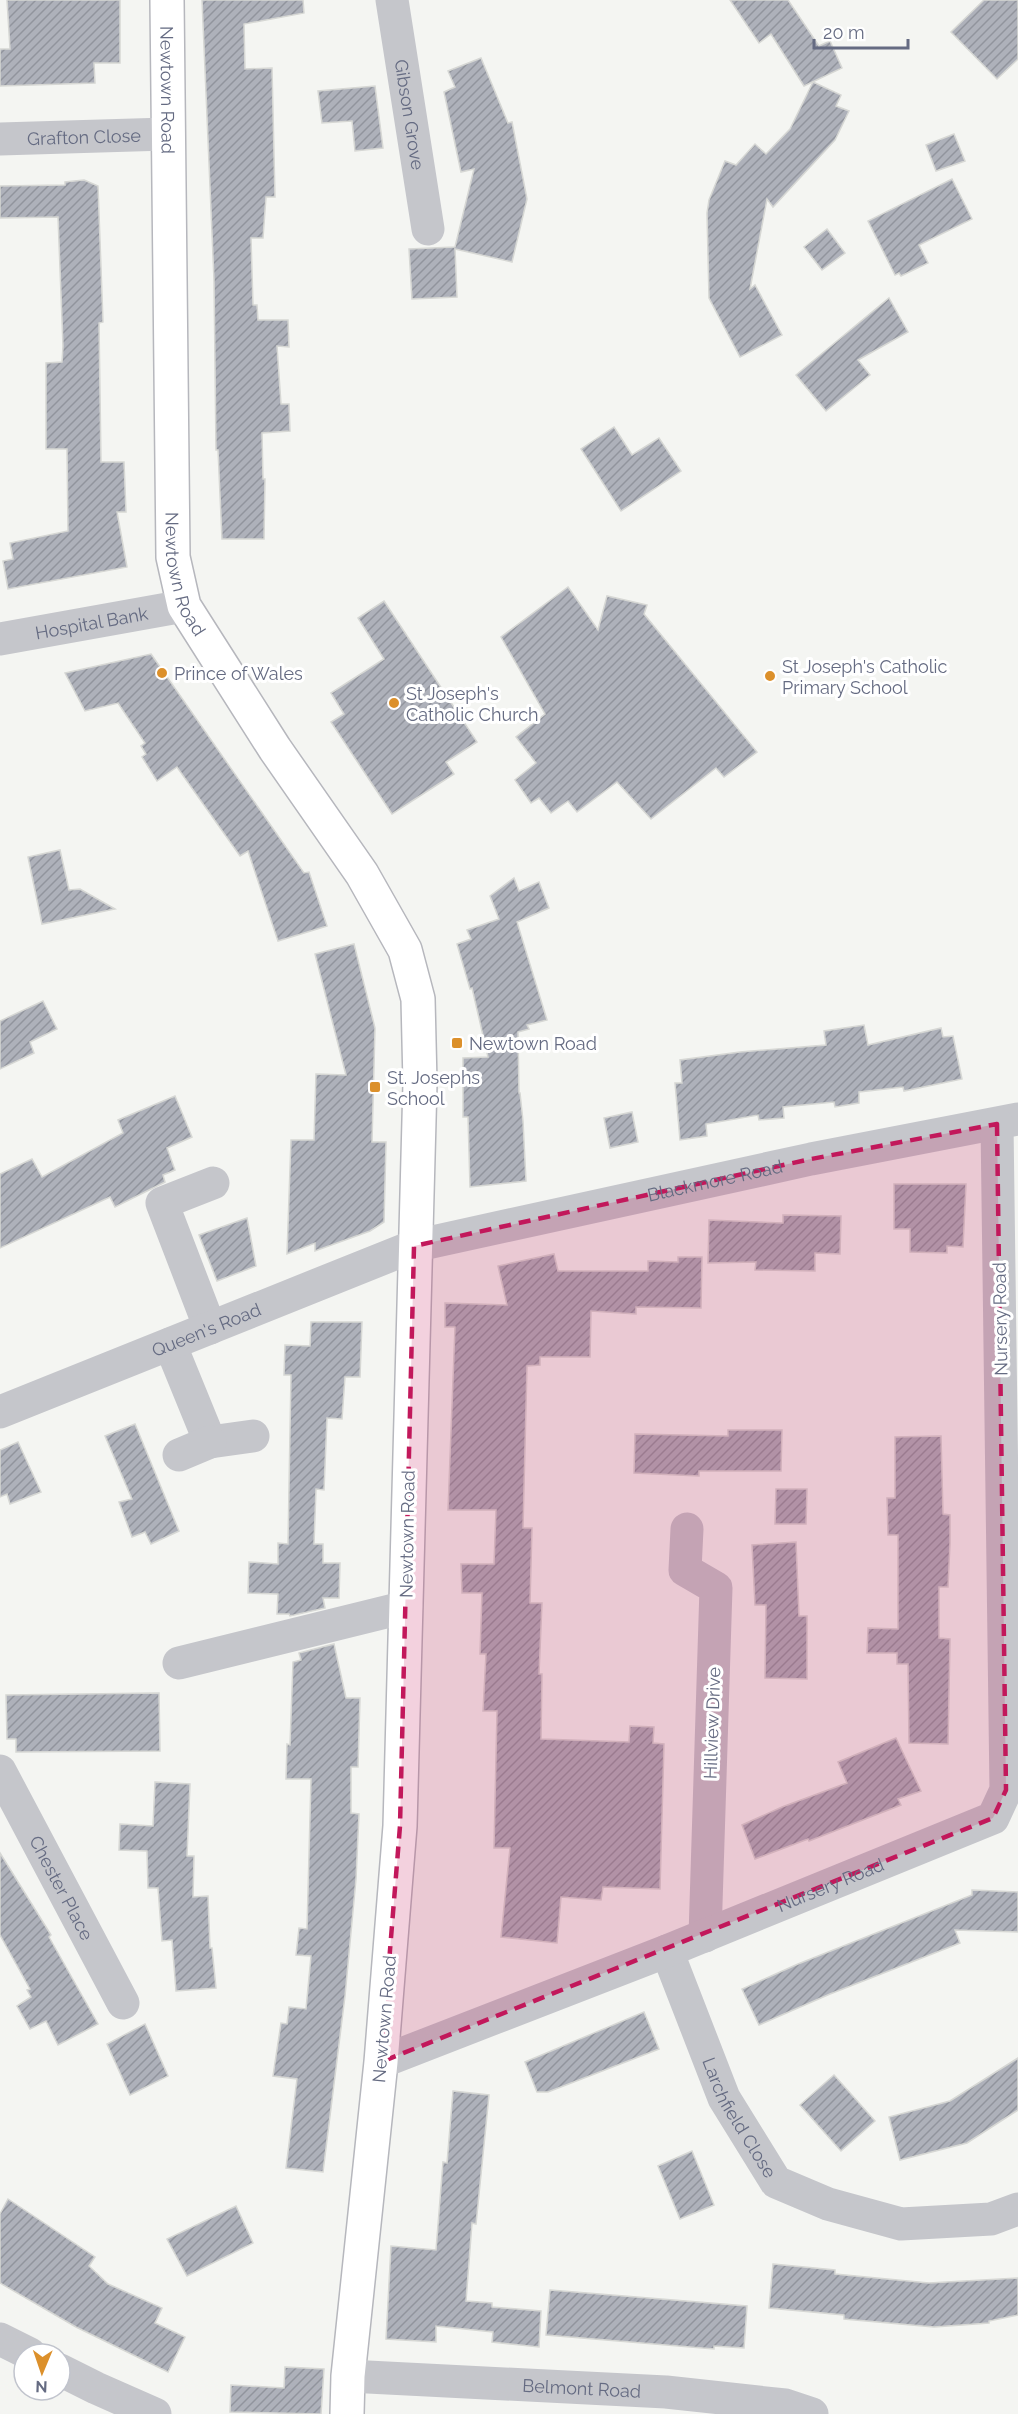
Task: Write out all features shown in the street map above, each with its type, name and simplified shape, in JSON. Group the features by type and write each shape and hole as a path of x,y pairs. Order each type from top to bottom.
{"main road":[{"name":"Newtown Road","path":"167,0 173,557 184,606 275,749 362,874 405,950 418,999 420,1083 400,1826 381,2062 348,2376 348,2414"}],"street":[{"name":"Gibson Grove","path":"392,0 428,229"},
{"name":"Grafton Close","path":"0,139 167,135"},
{"name":"Hospital Bank","path":"0,639 184,606"},
{"name":"Blackmore Road","path":"414,1246 811,1159 1008,1121"},
{"name":"Nursery Road","path":"381,2062 705,1936 1006,1824 1010,1511 1008,1121"},
{"path":"210,1328 162,1203 213,1183"},
{"name":"Queen's Road","path":"0,1412 414,1246"},
{"path":"170,1344 210,1442"},
{"path":"179,1455 210,1442 253,1436"},
{"name":"Hillview Drive","path":"687,1529 685,1570 716,1588 705,1936"},
{"path":"179,1664 406,1607"},
{"name":"Chester Place","path":"0,1771 123,2003"},
{"name":"Larchfield Close","path":"667,1952 724,2098 776,2182 828,2204 901,2224 990,2220 1018,2209"},
{"path":"72,2376 155,2414"},
{"name":"Belmont Road","path":"348,2376 666,2392 785,2405 812,2414"}],"highlighted area":[{"path":"997,1124 1006,1790 993,1818 381,2062 400,1826 414,1246 811,1159"}],"building":[{"path":"7,0 120,0 120,63 94,63 95,83 0,86 0,49 10,49"},
{"path":"202,0 303,0 304,13 244,24 245,69 272,68 275,197 266,197 263,238 251,238 253,305 257,305 258,320 288,320 289,347 277,346 281,404 289,404 290,431 262,433 263,479 265,479 264,539 222,539 218,450 216,450 214,280"},
{"path":"730,0 788,0 819,46 830,41 842,68 804,86 771,34 759,43"},
{"path":"984,0 1018,0 1018,59 997,79 951,32"},
{"path":"481,58 508,123 512,122 527,199 512,262 455,249 457,297 412,299 409,249 455,247 474,169 461,172 444,92 455,87 448,71"},
{"path":"813,82 841,95 836,106 849,111 835,140 773,207 767,199 750,289 755,285 782,335 740,357 709,298 707,213 709,200 725,161 736,165 755,144 766,154 790,129"},
{"path":"375,86 383,148 355,151 352,121 322,123 318,91"},
{"path":"954,134 965,161 936,171 926,145"},
{"path":"952,179 972,219 919,245 928,263 901,276 899,273 895,275 868,221"},
{"path":"84,180 98,186 103,322 99,323 101,462 124,462 126,512 117,512 127,567 8,589 3,561 13,559 10,543 68,531 67,449 46,449 46,363 62,362 63,346 58,217 0,218 0,186 65,185 65,182"},
{"path":"827,229 845,253 822,270 804,247"},
{"path":"889,298 908,332 858,360 870,375 826,411 796,375"},
{"path":"614,427 632,455 659,438 681,471 621,511 581,449"},
{"path":"568,587 598,630 607,596 647,605 644,614 757,752 724,777 716,768 651,819 617,782 577,812 568,801 551,813 539,798 531,803 515,780 536,763 516,737 545,714 501,637"},
{"name":"St Joseph's Catholic Church","path":"384,601 477,742 446,762 454,774 392,814 331,722 344,714 331,693 384,659 358,618"},
{"path":"151,654 304,873 309,872 327,926 278,941 248,851 240,856 177,767 157,781 142,757 146,754 141,746 145,743 118,703 85,711 65,673"},
{"path":"60,850 69,890 80,889 115,909 42,924 28,857"},
{"path":"514,878 519,891 539,882 549,908 517,922 547,1020 527,1025 529,1029 518,1032 519,1093 526,1181 470,1187 468,1117 463,1117 463,1058 488,1057 472,988 470,989 457,944 471,939 467,930 499,919 490,896"},
{"path":"354,944 375,1028 372,1142 386,1142 384,1222 370,1231 315,1251 315,1243 287,1254 291,1140 314,1140 316,1074 346,1075 315,954"},
{"path":"43,1001 57,1029 30,1042 34,1053 0,1069 0,1021"},
{"path":"864,1025 868,1045 941,1028 943,1037 953,1036 962,1079 904,1091 903,1087 859,1092 859,1103 835,1107 834,1102 783,1107 784,1118 759,1120 758,1115 706,1124 707,1136 680,1140 675,1083 682,1083 680,1060 740,1052 826,1045 824,1031"},
{"path":"175,1096 192,1137 167,1148 175,1170 163,1175 165,1182 115,1207 110,1197 0,1248 0,1174 32,1159 42,1177 123,1133 118,1120"},
{"path":"632,1112 638,1142 610,1148 604,1118"},
{"path":"894,1184 966,1184 963,1247 947,1246 947,1253 910,1252 910,1229 894,1229"},
{"path":"783,1215 841,1216 840,1254 815,1253 815,1271 755,1270 756,1262 708,1263 709,1220 783,1223"},
{"path":"247,1218 256,1266 217,1281 199,1235"},
{"path":"554,1254 558,1271 648,1271 648,1261 678,1262 678,1257 702,1257 701,1308 636,1307 636,1314 591,1311 590,1357 540,1357 540,1365 527,1366 523,1528 532,1528 530,1603 542,1603 539,1674 542,1674 541,1739 629,1742 630,1726 654,1727 653,1743 664,1744 660,1889 603,1887 601,1900 561,1897 557,1943 501,1937 510,1848 494,1848 497,1711 483,1711 486,1654 480,1654 482,1593 462,1593 461,1564 494,1564 496,1510 448,1510 455,1327 445,1327 445,1303 507,1305 498,1266"},
{"path":"311,1322 362,1322 360,1377 345,1377 342,1419 327,1418 324,1490 316,1489 314,1544 323,1544 323,1563 340,1563 339,1598 323,1598 325,1608 290,1616 289,1614 277,1614 278,1594 248,1593 249,1562 278,1564 278,1543 288,1544 291,1375 284,1375 285,1345 310,1346"},
{"path":"135,1424 179,1531 151,1544 145,1532 132,1537 119,1502 132,1499 105,1436"},
{"path":"728,1430 782,1430 781,1471 699,1471 699,1476 634,1473 635,1434 728,1436"},
{"path":"941,1436 943,1514 950,1515 948,1587 939,1587 939,1638 950,1639 948,1744 909,1743 908,1664 897,1664 897,1653 867,1653 868,1628 898,1629 898,1535 888,1535 887,1498 895,1498 895,1437"},
{"path":"18,1442 41,1492 10,1504 7,1494 0,1497 0,1450"},
{"path":"776,1489 807,1489 806,1524 775,1524"},
{"path":"796,1542 799,1616 807,1616 807,1679 765,1678 766,1605 755,1605 752,1545"},
{"path":"334,1644 346,1698 360,1698 358,1767 351,1767 351,1813 359,1814 356,1879 345,1996 323,2172 286,2168 297,2079 273,2076 281,2023 287,2024 289,2007 306,2009 311,1956 296,1955 299,1928 307,1929 311,1779 286,1779 287,1744 290,1745 293,1662 301,1660 299,1653"},
{"path":"159,1693 160,1751 16,1752 16,1739 7,1739 6,1695"},
{"path":"896,1738 921,1791 898,1799 901,1805 809,1841 808,1839 755,1859 742,1825 782,1807 847,1783 838,1762"},
{"path":"155,1782 190,1784 187,1856 194,1856 193,1897 208,1896 210,1948 212,1948 216,1988 176,1991 172,1940 162,1941 158,1888 148,1888 147,1851 119,1850 120,1824 153,1826"},
{"path":"0,1853 51,1935 49,1937 98,2024 58,2045 46,2021 30,2029 17,2006 31,1997 27,1990 30,1989 0,1935"},
{"path":"972,1890 1018,1892 1018,1932 955,1930 960,1943 830,1994 759,2025 742,1989 798,1964 972,1895"},
{"path":"644,2012 659,2049 548,2092 537,2092 525,2062"},
{"path":"145,2024 168,2076 130,2095 107,2044"},
{"path":"1018,2058 1018,2110 967,2143 900,2160 889,2117 950,2101"},
{"path":"834,2075 875,2121 841,2151 800,2105"},
{"path":"453,2091 489,2095 476,2224 472,2223 466,2301 492,2303 492,2307 541,2311 539,2347 492,2342 493,2332 436,2326 436,2342 386,2339 391,2246 436,2250 443,2162 447,2163"},
{"path":"692,2151 714,2205 680,2219 658,2166"},
{"path":"8,2199 95,2257 89,2266 108,2284 162,2308 155,2323 185,2337 168,2372 76,2327 0,2283 0,2214"},
{"path":"236,2206 253,2243 187,2276 167,2239"},
{"path":"773,2264 835,2270 835,2274 929,2283 1018,2278 1018,2315 989,2321 989,2323 934,2327 844,2319 844,2315 769,2308"},
{"path":"550,2290 747,2306 744,2348 714,2346 714,2349 546,2335"},
{"path":"285,2367 324,2369 321,2414 230,2412 231,2385 284,2388"}],"place":[{"name":"Prince of Wales","path":"162,673"},
{"name":"St Joseph's Catholic Primary School","path":"770,676"},
{"name":"St Joseph's Catholic Church","path":"394,703"},
{"name":"Newtown Road","path":"457,1043"},
{"name":"St. Josephs School","path":"375,1087"}]}
